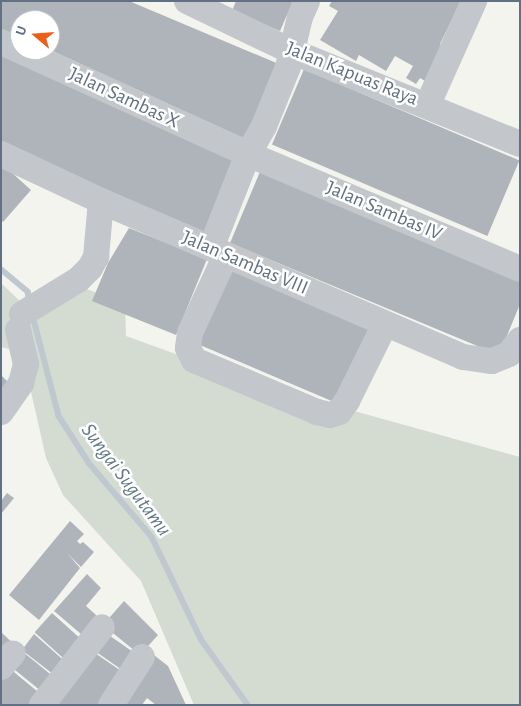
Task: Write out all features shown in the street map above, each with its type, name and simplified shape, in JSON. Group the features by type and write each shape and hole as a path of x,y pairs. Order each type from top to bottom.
{"street":[{"name":"Jalan Kapuas Raya","path":"186,1 225,9 291,51 428,104 520,144"},
{"path":"308,1 300,17 291,51 264,126 248,154 219,252 190,333 188,348 194,360 317,412 330,415 339,412 347,401 386,324"},
{"path":"428,104 474,1"},
{"name":"Jalan Sambas X","path":"1,42 248,154"},
{"name":"Jalan Sambas VIII","path":"1,154 101,201 463,357 492,361 509,354 520,340"},
{"name":"Jalan Sambas IV","path":"248,154 520,268"},
{"path":"1,412 21,383 26,364 20,322 45,298 78,280 90,268 96,256 101,201"},
{"path":"42,705 102,627"},
{"path":"111,705 142,657"}],"shaded area":[{"path":"1,283 21,302 79,286 125,304 126,336 264,386 520,457 520,705 194,705 141,581 63,495 46,458 22,352 1,347"}],"building":[{"path":"1,1 129,1 286,67 254,143 60,55 60,10 10,10 10,41 1,38"},
{"path":"236,1 293,1 280,31 232,11"},
{"path":"332,1 461,1 440,44 450,49 430,84 420,78 416,84 406,78 413,66 395,56 386,71 359,55 356,61 320,40 338,11 329,6"},
{"path":"1,54 10,58 10,60 15,60 245,158 210,239 1,151"},
{"path":"304,69 519,160 487,236 272,144"},
{"path":"1,163 31,190 3,222 1,220"},
{"path":"262,167 520,274 520,304 499,355 230,243"},
{"path":"129,228 207,259 176,335 92,301 108,263"},
{"path":"226,267 370,328 338,403 194,342"},
{"path":"1,375 11,385 1,395"},
{"path":"7,493 14,498 1,514 1,501"},
{"path":"70,521 84,534 77,541 80,544 83,542 94,552 81,567 67,553 80,568 39,620 9,595"},
{"path":"87,574 101,588 86,606 96,615 88,640 54,611"},
{"path":"124,601 158,635 140,655 103,625"},
{"path":"52,613 87,644 70,664 35,632"},
{"path":"103,631 140,657 128,674 91,648"},
{"path":"2,633 16,646 10,653 1,645"},
{"path":"34,634 69,665 58,678 22,650"},
{"path":"89,649 127,675 109,705 55,705"},
{"path":"23,652 57,680 45,694 11,667"},
{"path":"150,652 168,666 186,705 156,705 147,698 142,705 114,705"},
{"path":"9,668 43,696 37,705 1,705 1,678"}],"waterway":[{"name":"Sungai Sugutamu","path":"1,269 28,292 30,302"},
{"name":"Sungai Sugutamu","path":"33,316 59,416 89,463 152,537 201,639 248,705"}]}
